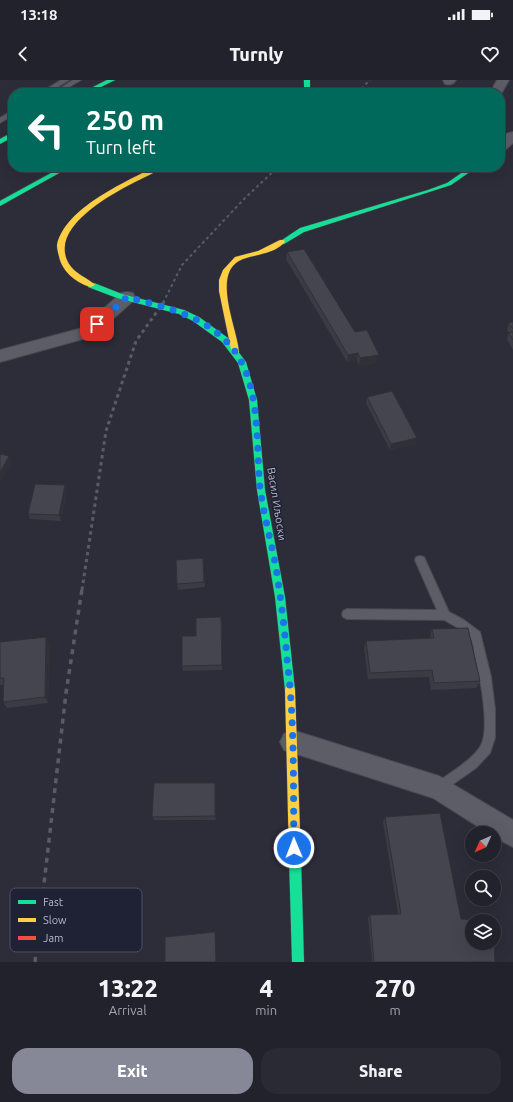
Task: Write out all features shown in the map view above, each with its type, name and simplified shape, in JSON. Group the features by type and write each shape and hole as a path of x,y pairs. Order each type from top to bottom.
{"main road":[{"path":"95,88 112,80"},
{"path":"306,87 319,80"},
{"path":"230,81 231,88"},
{"path":"205,88 218,82"},
{"path":"0,204 59,172"},
{"name":"Васил Иљоски","path":"152,172 82,214 71,223 60,238 59,245 61,256 67,268 77,277 89,284 195,318 214,330 235,352 245,369 254,410 260,490 278,581 288,662 292,742 298,962"},
{"path":"235,352 237,339 225,306 222,289 224,277 230,263 237,258 259,253 302,230 449,184 467,172"}],"street":[{"path":"505,142 513,136"},
{"path":"0,356 88,332 127,297"},
{"path":"292,742 439,788 513,834"}],"lane":[{"path":"52,88 66,80"},
{"path":"64,88 78,80"},
{"path":"420,560 445,615"},
{"path":"347,614 445,615 460,623 476,636 492,717 486,749 470,764 439,788"}],"building":[{"path":"304,249 355,332 367,330 379,355 360,358 358,353 348,355 287,252"},
{"path":"513,322 513,329 509,323"},
{"path":"513,332 513,340 509,333"},
{"path":"392,391 417,438 391,444 367,397"},
{"path":"0,454 9,456 0,473"},
{"path":"35,484 65,485 59,515 28,514"},
{"path":"203,558 204,582 177,584 176,560"},
{"path":"221,617 222,665 182,666 182,636 196,636 196,618"},
{"path":"468,628 480,681 434,683 432,670 370,673 366,641 434,638 432,629"},
{"path":"46,637 45,697 3,702 4,678 0,678 0,642"},
{"path":"154,783 215,783 215,816 152,817"},
{"path":"440,813 461,919 465,919 465,950 494,950 495,962 374,962 370,915 401,914 385,817"},
{"path":"215,932 216,962 165,962 165,937"}],"railway":[{"path":"362,88 370,80"},
{"path":"163,303 182,265 244,199 273,172"},
{"path":"82,590 106,431 136,341 164,302"},
{"path":"44,888 66,693 82,589"},
{"path":"35,962 36,952"}],"traffic: fast":[{"path":"95,88 112,80"},
{"path":"306,88 307,80"},
{"path":"0,142 8,137"},
{"path":"0,204 58,172"},
{"path":"282,242 302,230 449,184 467,172"},
{"path":"91,285 120,296 181,312 196,319 225,340 242,362 253,400 261,490 280,597 290,690"},
{"path":"295,857 298,962"}],"traffic: slow":[{"path":"91,285 75,276 64,262 60,247 65,232 77,218 93,205 111,193 149,172"},
{"path":"235,352 232,329 223,291 223,280 226,270 237,259 260,253 282,242"},
{"path":"290,690 295,857"}],"route":[{"path":"97,324 127,297 181,312 195,318 214,330 235,352 245,369 254,410 260,490 269,528 278,581 288,662 292,742 294,848"}]}
